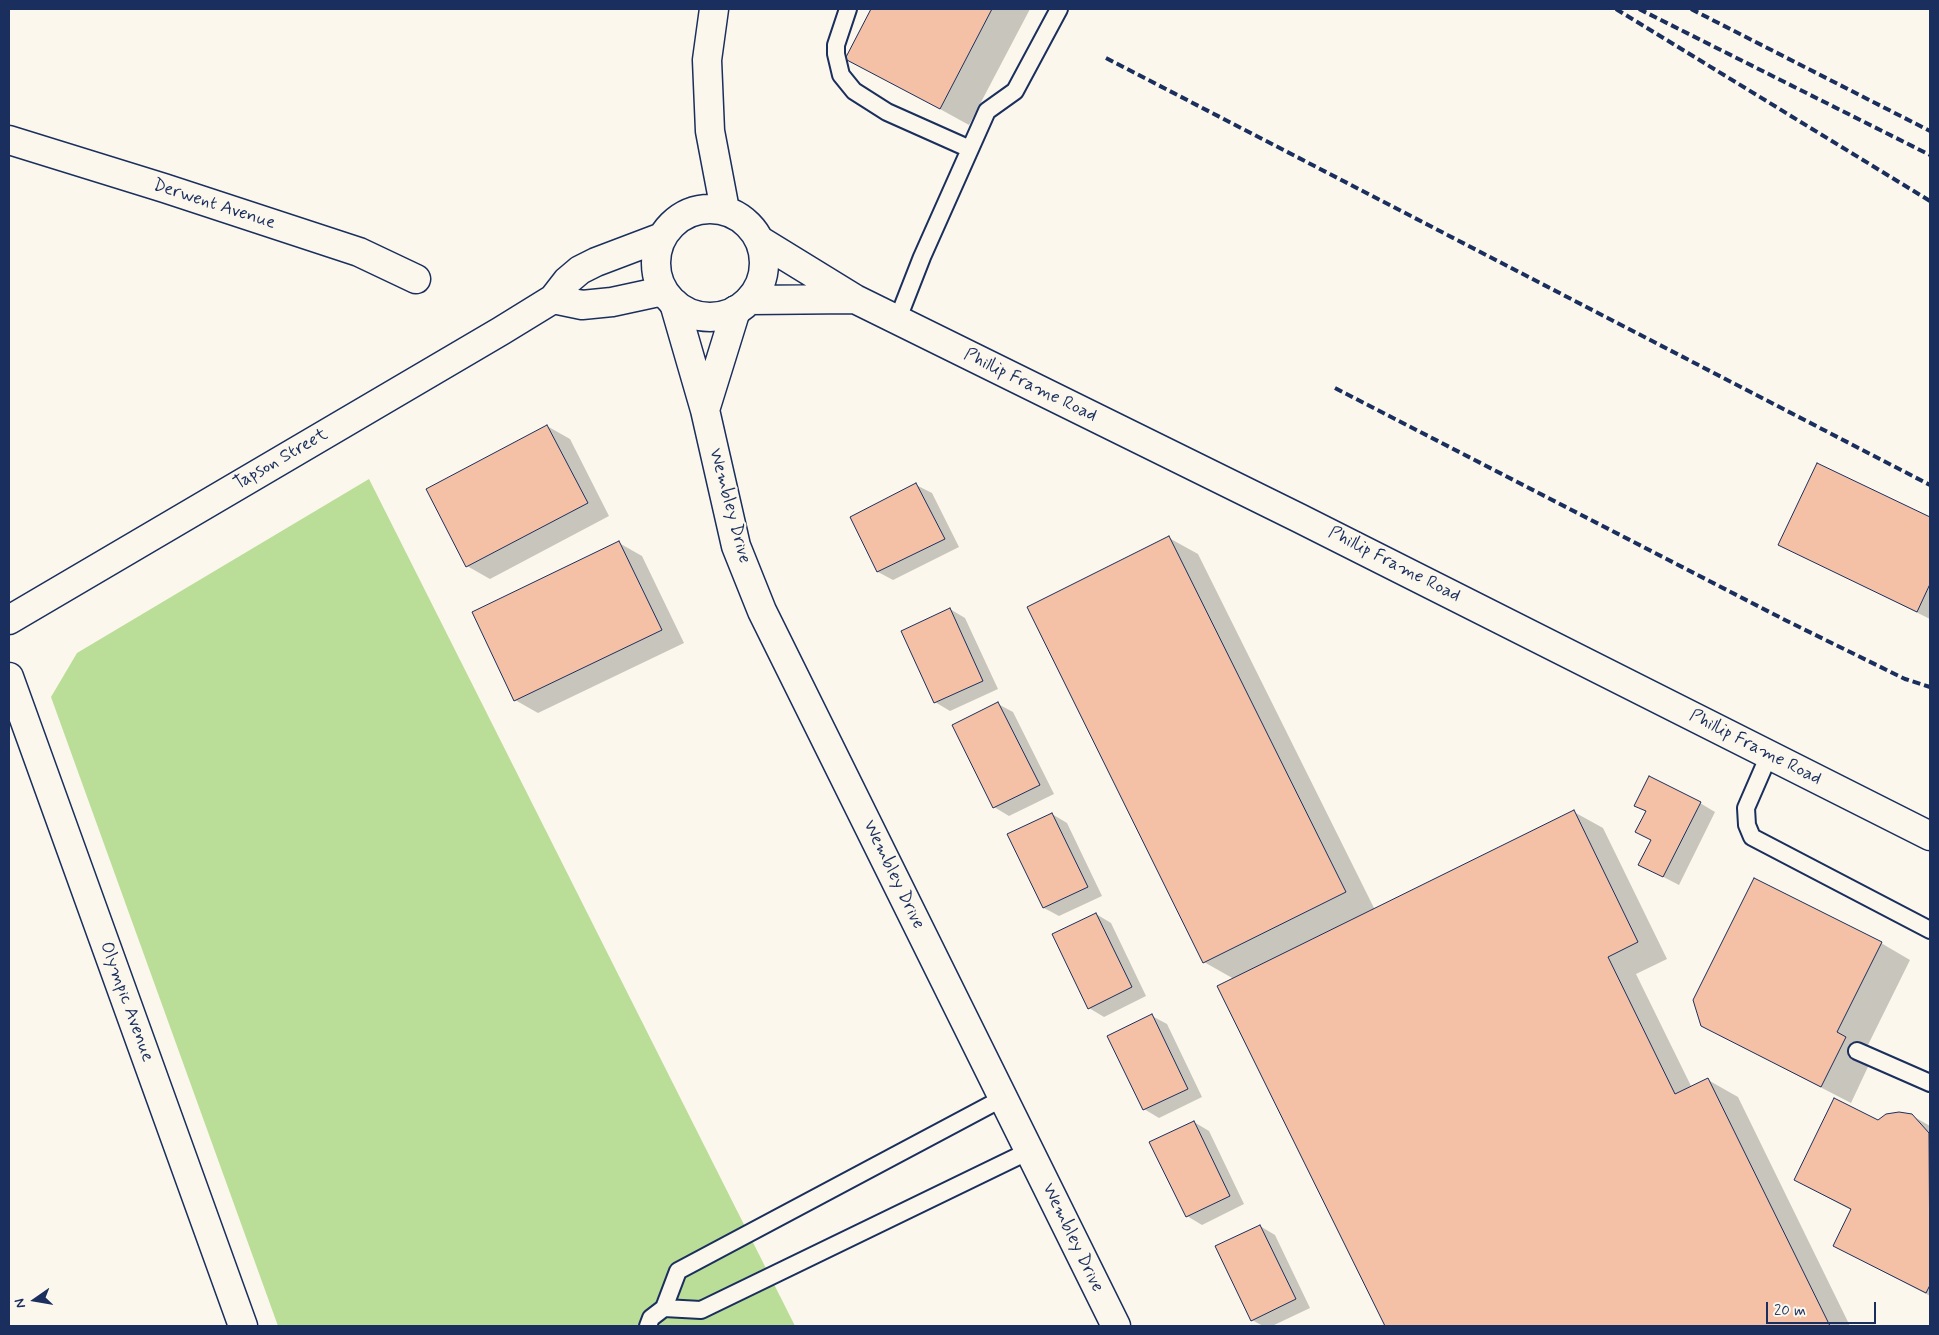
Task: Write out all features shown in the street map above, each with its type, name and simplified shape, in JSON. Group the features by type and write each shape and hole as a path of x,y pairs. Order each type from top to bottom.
{"street":[{"path":"714,9 707,60 710,131 724,210"},
{"name":"Derwent Avenue","path":"9,140 164,188 359,252 416,279"},
{"path":"705,410 742,305 758,286 763,271 764,255 759,240 750,227 738,217 724,210 706,208 688,213 673,223 662,238 656,255 657,273 669,297 688,312 703,317 720,316 742,305"},
{"name":"Tapson Street","path":"9,620 553,299 567,281 588,266 662,238"},
{"name":"Phillip Frame Road","path":"759,240 855,300 1308,522 1930,836"},
{"path":"553,299 582,305 669,297"},
{"name":"Wembley Drive","path":"669,297 705,410 736,546 762,611 1116,1326"},
{"name":"Phillip Frame Road","path":"742,305 855,300"},
{"name":"Olympic Avenue","path":"9,677 243,1326"}],"lane":[{"path":"848,9 836,44 836,54 841,75 854,91 887,112 970,149"},
{"path":"897,321 922,257 987,111 1015,91 1060,9"},
{"path":"1769,755 1746,808 1747,825 1752,837 1930,930"},
{"path":"1857,1051 1930,1083"},
{"path":"648,1326 651,1318 664,1308 678,1270 1003,1098"},
{"path":"664,1308 701,1310 1029,1151"}],"green space":[{"path":"369,479 795,1326 278,1326 51,697 77,653"}],"building":[{"path":"871,9 992,9 940,109 845,59"},
{"path":"547,425 588,503 466,567 426,489"},
{"path":"1817,463 1930,517 1930,584 1917,612 1778,545"},
{"path":"916,483 945,539 877,572 850,517"},
{"path":"1169,536 1346,892 1203,963 1027,607"},
{"path":"619,541 662,630 514,701 472,612"},
{"path":"950,608 983,681 934,703 901,631"},
{"path":"998,702 1040,785 993,808 952,725"},
{"path":"1649,776 1701,802 1663,877 1638,865 1651,840 1635,832 1646,811 1634,806"},
{"path":"1574,810 1638,942 1608,957 1675,1094 1708,1078 1830,1326 1385,1326 1217,986"},
{"path":"1052,813 1088,887 1043,908 1007,834"},
{"path":"1754,878 1882,942 1837,1032 1846,1037 1821,1087 1701,1026 1693,1000"},
{"path":"1096,913 1132,987 1088,1009 1052,934"},
{"path":"1152,1014 1188,1089 1143,1110 1107,1036"},
{"path":"1834,1098 1878,1120 1886,1114 1899,1112 1912,1114 1929,1133 1930,1285 1926,1293 1833,1246 1851,1209 1794,1180"},
{"path":"1194,1121 1230,1196 1186,1217 1149,1142"},
{"path":"1260,1225 1296,1299 1251,1321 1215,1246"}],"railway":[{"path":"1616,9 1930,201"},
{"path":"1639,9 1930,155"},
{"path":"1691,9 1930,131"},
{"path":"1106,58 1930,485"},
{"path":"1335,388 1787,621 1905,679 1930,687"}]}
